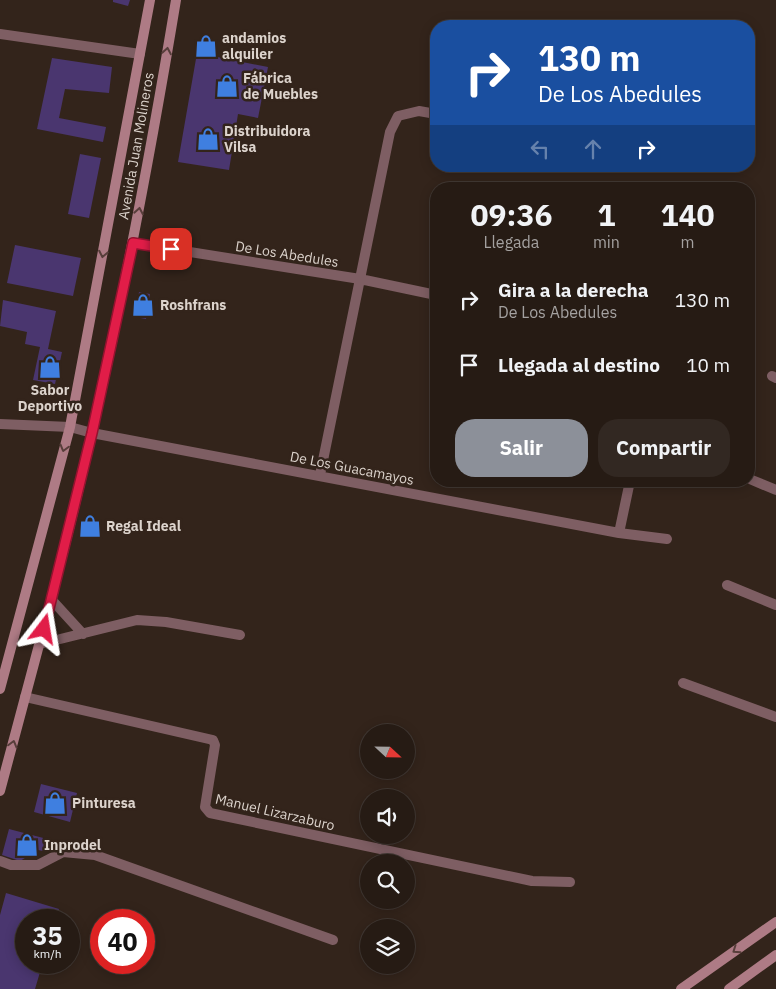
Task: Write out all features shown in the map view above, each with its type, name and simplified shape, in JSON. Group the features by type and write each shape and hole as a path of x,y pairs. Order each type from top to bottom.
{"street":[{"name":"Avenida Juan Molineros","path":"0,689 70,427 150,0"},
{"name":"Avenida Juan Molineros","path":"0,791 40,644 92,433 133,243 176,0"},
{"path":"0,34 140,54"},
{"path":"320,475 390,132 398,116 419,111 430,113"},
{"name":"De Los Abedules","path":"133,243 360,279 430,294"},
{"name":"De Los Guacamayos","path":"0,424 70,427 92,433 620,533 667,539"},
{"path":"755,481 776,490"},
{"path":"620,533 629,487"},
{"path":"727,585 776,604"},
{"path":"51,599 83,634"},
{"path":"40,644 137,620 166,622 240,635"},
{"path":"683,683 776,718"},
{"name":"Manuel Lizarzaburo","path":"25,697 213,740 215,745 205,807 210,814 532,881 570,882"},
{"path":"0,860 11,865 38,865 63,852 95,855 333,940"},
{"path":"680,989 776,922"},
{"path":"729,989 776,955"}],"building":[{"path":"113,0 130,0 128,6 113,2"},
{"path":"197,53 268,67 258,118 238,114 229,170 178,162"},
{"path":"52,58 112,67 109,93 65,89 59,118 106,127 103,142 37,129"},
{"path":"80,154 101,158 89,218 68,214"},
{"path":"15,245 81,258 73,296 7,283"},
{"name":"Roshfrans","path":"139,292 150,294 146,319 135,317"},
{"path":"3,300 56,311 48,349 62,352 55,384 33,380 40,347 25,344 27,332 0,326"},
{"name":"Regal Ideal","path":"88,518 96,520 92,533 85,531"},
{"name":"Pinturesa","path":"41,784 77,793 70,822 34,812"},
{"name":"Inprodel","path":"9,829 51,840 48,852 38,850 20,861 2,855"},
{"path":"6,893 59,909 15,909 15,974 39,974 35,989 0,989 0,915"}],"place":[{"name":"andamios alquiler","path":"206,46"},
{"name":"Fábrica de Muebles","path":"227,86"},
{"name":"Distribuidora Vilsa","path":"208,139"},
{"name":"Roshfrans","path":"143,305"},
{"name":"Sabor Deportivo","path":"50,367"},
{"name":"Regal Ideal","path":"90,526"},
{"name":"Pinturesa","path":"55,803"},
{"name":"Inprodel","path":"27,845"}],"route":[{"path":"44,629 92,433 133,243 171,249"}]}
